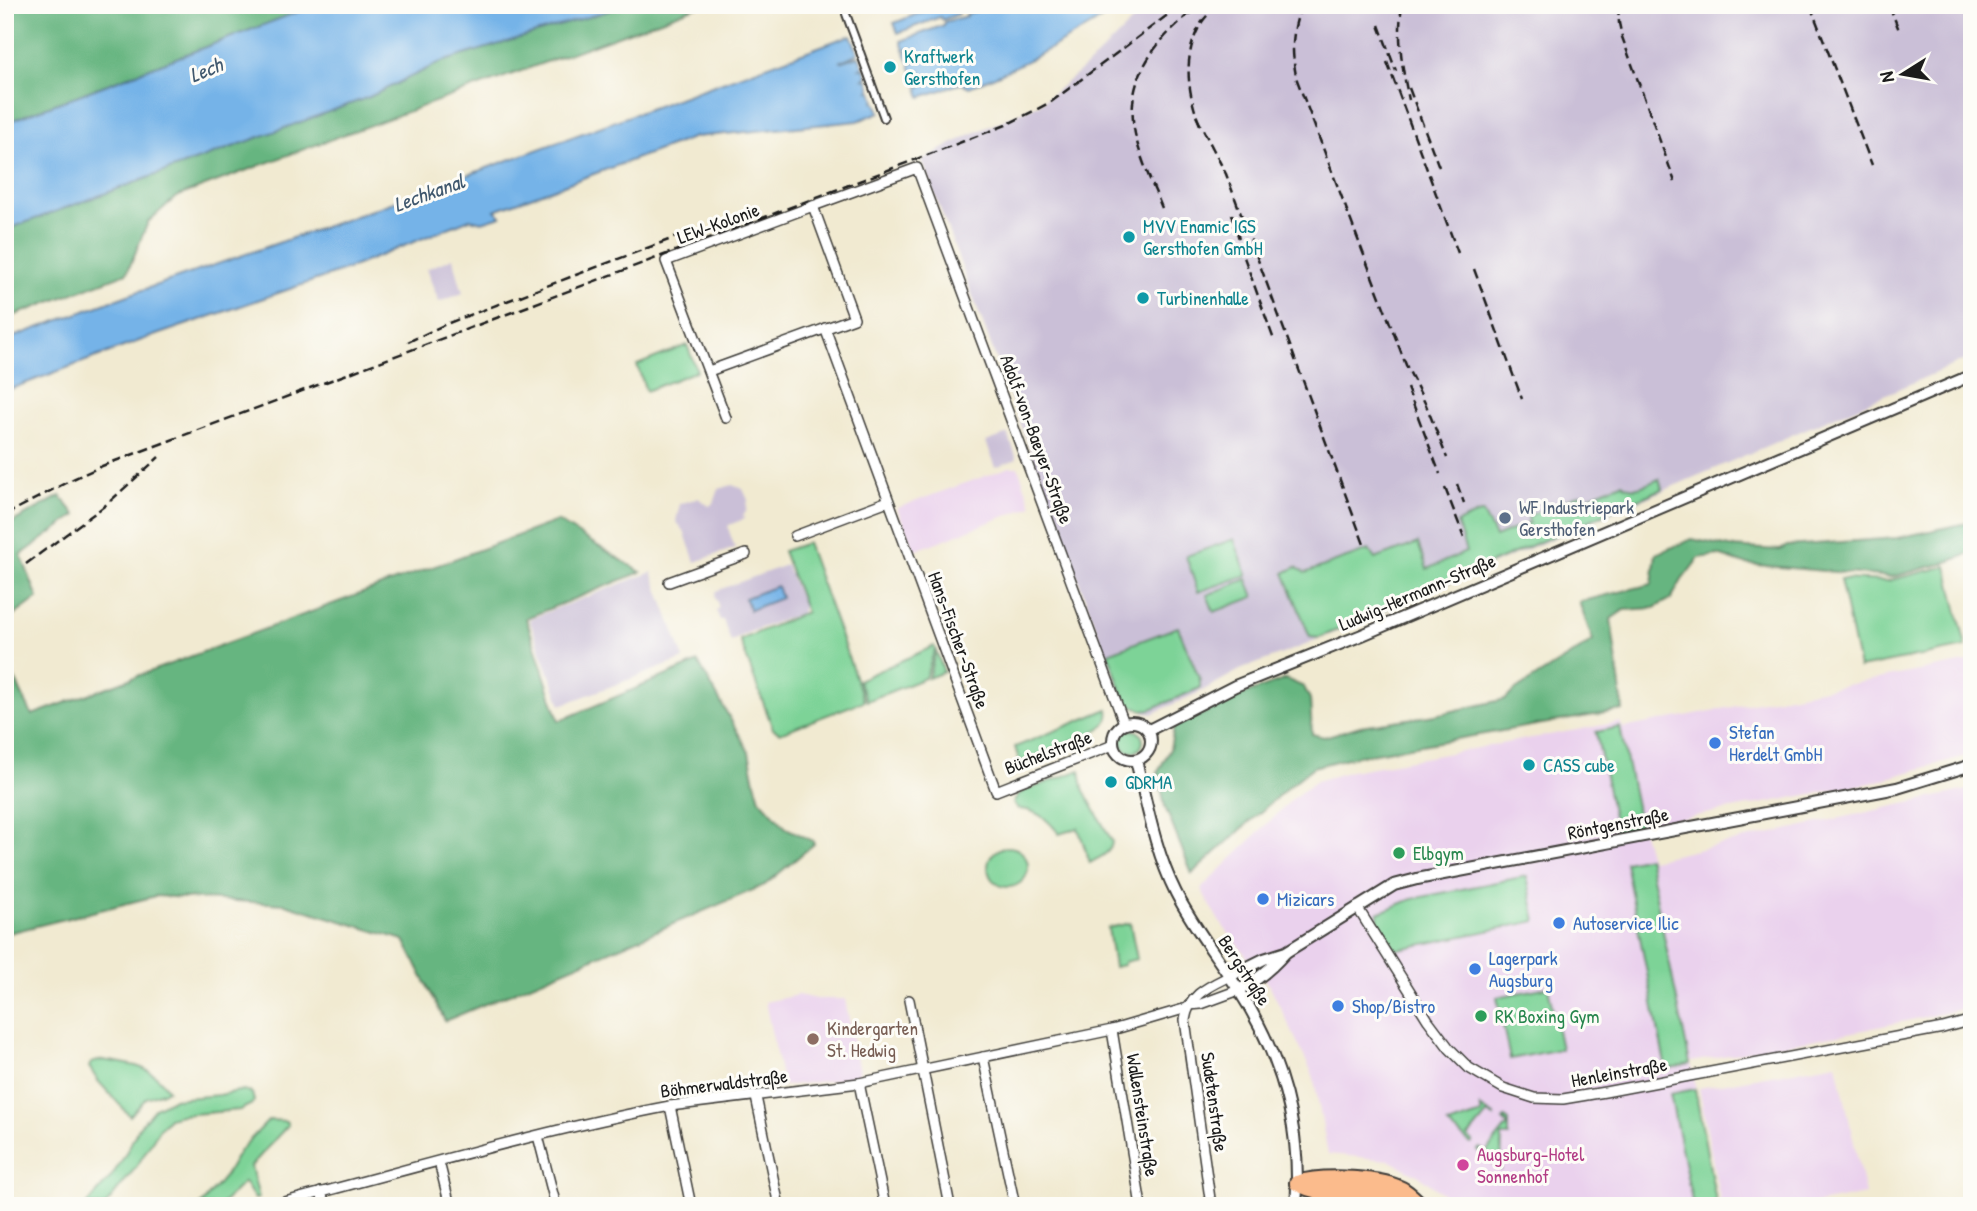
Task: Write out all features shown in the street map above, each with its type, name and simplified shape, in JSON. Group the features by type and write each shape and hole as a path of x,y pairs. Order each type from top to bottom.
{"highway":[{"path":"1297,1183 1316,1179 1368,1180 1405,1191 1422,1206"},
{"path":"1297,1183 1315,1192 1376,1192 1405,1206"},
{"path":"1315,1206 1332,1191"}],"street":[{"path":"846,14 884,118"},
{"name":"LEW-Kolonie","path":"726,418 666,261 917,168"},
{"name":"Adolf-von-Baeyer-Straße","path":"917,168 1124,723"},
{"path":"709,371 854,318 813,206"},
{"name":"Hans-Fischer-Straße","path":"825,328 996,791"},
{"name":"Ludwig-Hermann-Straße","path":"1149,730 1240,684 1972,375"},
{"path":"795,536 888,501"},
{"path":"668,582 747,554"},
{"path":"1139,722 1149,730 1150,749 1146,754 1136,760 1128,760 1117,753 1113,746 1113,735 1124,723 1139,722"},
{"name":"Büchelstraße","path":"996,791 1113,746"},
{"name":"Bergstraße","path":"1136,760 1163,864 1192,920 1260,1026 1275,1058 1285,1087 1296,1149 1296,1206"},
{"name":"Röntgenstraße","path":"1230,976 1264,959 1286,952 1394,886 1417,878 1897,788 1972,765"},
{"name":"Henleinstraße","path":"1357,907 1428,1020 1449,1048 1469,1068 1503,1088 1534,1098 1563,1099 1617,1090 1943,1028 1972,1020"},
{"name":"Röntgenstraße","path":"1239,990 1272,968 1286,952"},
{"path":"1188,1007 1197,995 1230,976"},
{"path":"1188,1007 1239,990"},
{"path":"909,1000 950,1206"},
{"name":"Böhmerwaldstraße","path":"269,1206 538,1136 670,1107 859,1083 1112,1030 1188,1007"},
{"name":"Sudetenstraße","path":"1188,1007 1185,1020 1211,1206"},
{"name":"Wallensteinstraße","path":"1112,1030 1140,1206"},
{"path":"983,1058 1015,1206"},
{"path":"859,1083 886,1206"},
{"path":"756,1097 779,1206"},
{"path":"670,1107 691,1206"},
{"path":"538,1136 556,1206"},
{"path":"439,1162 450,1206"},
{"path":"321,1192 325,1206"}],"shaded area":[{"path":"1151,5 1972,5 1972,357 1316,641 1240,670 1152,714 1125,705 922,160 967,136 1040,104 1092,61"},
{"path":"453,258 463,293 439,302 426,269"},
{"path":"1008,434 1017,459 996,467 986,442"},
{"path":"1010,467 1018,467 1032,506 914,551 897,508"},
{"path":"732,485 743,489 748,500 744,519 729,525 728,528 735,548 695,562 684,531 676,521 680,504 698,498 709,506 714,503 719,489"},
{"path":"786,565 803,606 801,613 744,634 731,642 716,610 719,608 716,591"},
{"path":"652,572 684,659 561,705 529,619"},
{"path":"1971,661 1972,754 1871,783 1641,826 1651,860 1972,789 1972,1007 1691,1062 1717,1206 1456,1206 1419,1176 1388,1160 1328,1154 1313,1075 1271,988 1219,921 1201,889 1292,799 1316,781 1351,771 1620,722 1623,728"},
{"name":"Kindergarten St. Hedwig","path":"798,995 816,999 845,999 860,1077 783,1086 765,1002"},
{"path":"1837,1063 1865,1194 1804,1206 1721,1206 1699,1088"}],"green space":[{"path":"5,5 316,5 5,123"},
{"path":"627,5 701,5 176,197 148,222 127,273 5,319 5,230 369,97 441,62"},
{"path":"687,345 697,371 646,391 637,365"},
{"path":"1659,479 1662,489 1319,638 1310,637 1284,573 1296,567 1305,573 1369,550 1375,559 1418,543 1427,569 1466,552 1457,523 1480,513 1483,513 1495,537 1529,523 1528,516 1580,494 1584,498 1622,483 1635,487"},
{"path":"60,496 76,515 21,555 38,598 5,622 5,526"},
{"path":"557,521 641,572 526,618 559,721 698,662 749,752 760,799 786,828 813,841 814,844 765,885 445,1021 404,940 285,904 156,896 5,934 5,658 32,715"},
{"path":"1972,522 1972,553 1892,577 1745,564 1718,555 1699,558 1671,599 1654,608 1624,610 1611,619 1623,710 1352,757 1313,767 1192,874 1165,807 1158,772 1170,749 1174,727 1242,695 1286,679 1304,687 1310,699 1312,734 1324,737 1360,726 1435,715 1506,699 1514,691 1593,641 1579,602 1652,584 1656,554 1692,539 1730,547 1780,550 1787,546 1897,538"},
{"path":"1234,539 1247,575 1198,592 1186,556"},
{"path":"807,543 864,701 780,733 773,729 740,640 806,612 783,551"},
{"path":"1947,566 1966,647 1859,668 1840,579 1887,581"},
{"path":"1247,579 1254,597 1214,612 1207,595"},
{"path":"1178,627 1200,680 1200,688 1151,709 1142,710 1126,703 1108,653"},
{"path":"934,646 925,678 867,701 858,680"},
{"path":"936,651 944,672 928,678"},
{"path":"1108,709 1107,721 1099,730 1020,763 1015,747"},
{"path":"1620,727 1640,826 1616,831 1596,732"},
{"path":"1132,730 1140,733 1143,741 1140,749 1132,752 1124,749 1121,741 1124,733"},
{"path":"1080,770 1083,789 1112,841 1108,852 1090,863 1078,828 1059,834 1041,816 1018,809 1013,803 1024,791"},
{"path":"1008,847 1016,848 1022,853 1027,859 1027,875 1022,881 1016,886 1008,887 1000,886 994,881 989,875 988,867 989,859 994,853 1000,848"},
{"path":"1648,857 1690,1064 1666,1069 1625,862"},
{"path":"1527,876 1536,921 1395,950 1378,922 1378,913 1412,899"},
{"path":"1130,923 1137,959 1114,967 1108,928"},
{"path":"1548,987 1561,1049 1510,1059 1497,997"},
{"path":"102,1060 140,1067 155,1075 168,1090 146,1098 130,1116 89,1067 91,1063"},
{"path":"1695,1089 1717,1206 1693,1206 1670,1094"},
{"path":"244,1090 252,1093 254,1101 240,1110 169,1118 137,1166 105,1206 86,1206 111,1177 139,1127 155,1108 173,1099"},
{"path":"1480,1107 1494,1117 1488,1113 1468,1137 1473,1142 1471,1144 1448,1125 1482,1114"},
{"path":"1505,1118 1509,1121 1509,1136 1502,1136 1501,1170 1478,1150 1480,1148 1486,1152 1508,1125 1503,1120"},
{"path":"269,1120 286,1121 288,1125 251,1166 259,1198 255,1199 244,1182 220,1206 200,1206 225,1176 240,1150"},
{"path":"1342,1196 1380,1199 1395,1206 1321,1206 1330,1199"}],"water":[{"name":"Lech","path":"316,5 627,5 441,62 369,97 5,230 5,123"},
{"path":"940,5 956,5 959,14 942,20 940,17 898,33 894,23"},
{"path":"996,5 1124,5 1009,70 969,87 961,83 962,79 959,78 959,84 921,97 918,88 926,83 917,85 914,76 921,71 913,73 910,65 918,60 909,62 905,53 913,48 904,50 901,41 944,25 944,22"},
{"name":"Lechkanal","path":"851,35 858,53 840,62 859,56 863,66 860,68 864,68 867,77 864,79 868,80 871,89 869,91 872,91 875,100 873,102 880,112 858,121 695,137 495,210 501,216 482,222 470,219 345,270 142,340 5,391 5,340 350,218"},
{"path":"777,586 781,598 750,610 745,598"}],"railway":[{"path":"5,515 102,466 1006,125 1051,102 1181,5"},
{"path":"1162,208 1137,142 1133,100 1145,64 1156,48 1200,5"},
{"path":"1200,125 1192,99 1189,60 1196,34 1216,5"},
{"path":"1302,5 1293,42 1297,80 1406,365 1426,405 1447,458"},
{"path":"1402,5 1401,53 1409,100"},
{"path":"1618,5 1622,37 1675,182"},
{"path":"1810,5 1872,165"},
{"path":"1889,5 1899,30"},
{"path":"1379,25 1396,71"},
{"path":"1387,62 1458,253"},
{"path":"1409,88 1439,167"},
{"path":"1196,116 1226,174 1365,547"},
{"path":"1232,214 1244,257 1274,340"},
{"path":"408,342 446,324 695,230"},
{"path":"1474,269 1522,399"},
{"path":"1407,388 1440,474"},
{"path":"26,564 107,504 159,457"},
{"path":"1457,484 1464,503"},
{"path":"1445,488 1464,537"}],"place":[{"name":"Kraftwerk Gersthofen","path":"890,67"},
{"name":"MVV Enamic IGS Gersthofen GmbH","path":"1129,237"},
{"name":"Turbinenhalle","path":"1143,298"},
{"name":"WF Industriepark Gersthofen","path":"1505,518"},
{"name":"Stefan Herdelt GmbH","path":"1715,743"},
{"name":"CASS cube","path":"1529,765"},
{"name":"GDRMA","path":"1111,782"},
{"name":"Elbgym","path":"1399,853"},
{"name":"Mizicars","path":"1263,899"},
{"name":"Autoservice Ilic","path":"1559,923"},
{"name":"Lagerpark Augsburg","path":"1475,969"},
{"name":"Shop/Bistro","path":"1338,1006"},
{"name":"RK Boxing Gym","path":"1481,1016"},
{"name":"Kindergarten St. Hedwig","path":"813,1039"},
{"name":"Augsburg-Hotel Sonnenhof","path":"1463,1165"}]}
